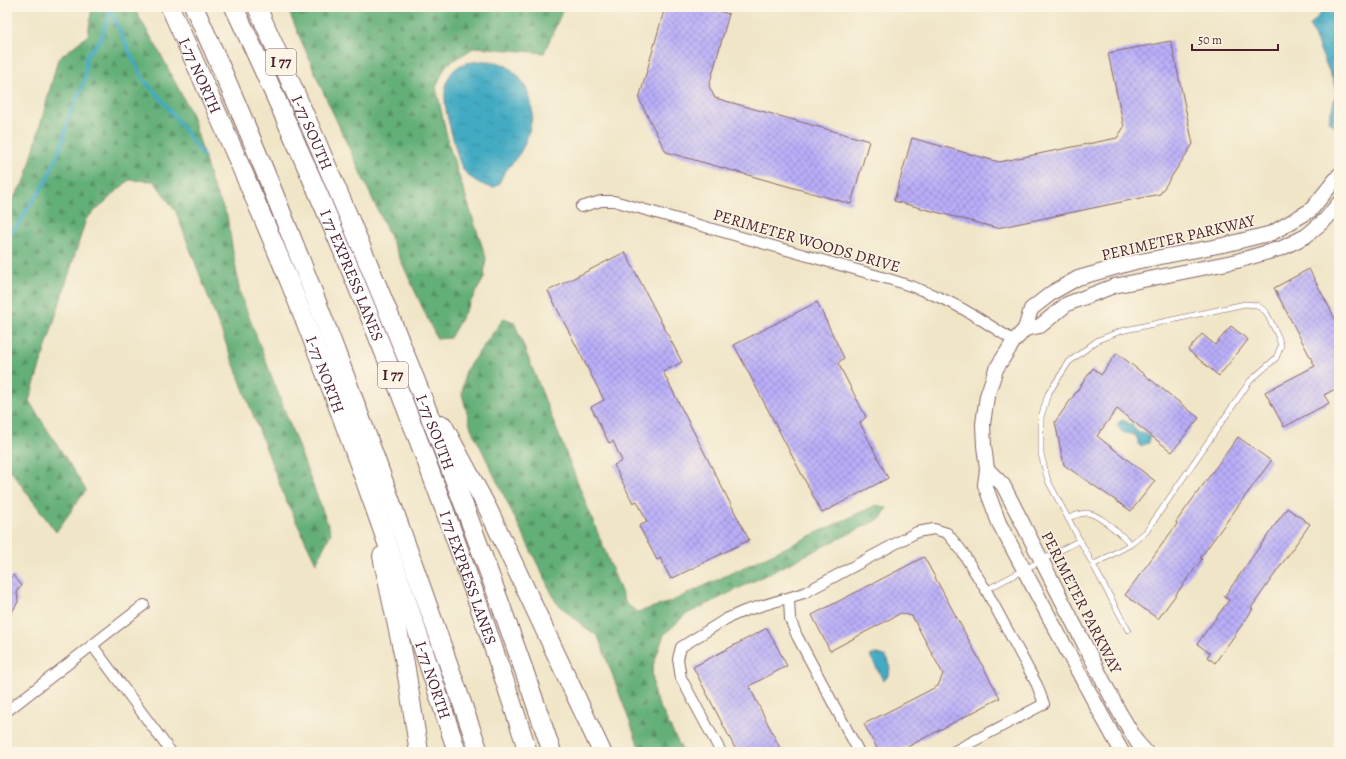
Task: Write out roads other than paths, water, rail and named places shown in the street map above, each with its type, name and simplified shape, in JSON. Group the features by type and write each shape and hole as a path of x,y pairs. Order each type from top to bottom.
{"highway":[{"name":"I-77 NORTH","path":"170,7 225,130 290,282 365,479 404,590 457,752"},
{"path":"194,7 244,122 307,275 382,473 480,752"},
{"name":"I 77 EXPRESS LANES","path":"234,7 323,202 416,432 475,591 528,752"},
{"name":"I-77 SOUTH","path":"256,7 336,188 403,350 469,520 552,752"},
{"path":"403,350 488,509 602,752"},
{"path":"365,479 405,663 419,752"}],"street":[{"name":"PERIMETER PARKWAY","path":"1146,752 1110,712 1024,569 1000,523 988,494 985,485 987,469 984,446 984,424 988,396 996,369 1014,341 1025,329 1031,309 1053,292 1078,278 1135,262 1228,244 1272,233 1312,210 1339,175"},
{"name":"PERIMETER WOODS DRIVE","path":"581,207 601,201 614,201 882,277 917,288 944,299 972,314 1014,341"},
{"name":"PERIMETER PARKWAY","path":"1025,329 1040,326 1068,304 1114,286 1237,261 1282,248 1306,236 1326,219 1339,203"},
{"name":"PERIMETER PARKWAY","path":"987,469 1003,485 1041,560 1110,712 1122,752"},
{"path":"721,752 681,678 678,659 681,646 726,619 804,594 917,532 934,529 947,533 962,550 986,590 1037,685 1044,704 953,752"},
{"path":"789,599 790,619 797,636 859,752"},
{"path":"7,710 144,605"},
{"path":"92,645 171,752"}],"lane":[{"path":"1093,564 1131,544 1146,532 1250,381 1276,358 1281,346 1278,336 1266,312 1257,305 1245,304 1121,331 1098,340 1069,362 1048,394 1041,417 1041,454 1048,481 1128,630"},
{"path":"1068,518 1082,513 1092,514 1131,544"},
{"path":"986,590 1080,540"}],"water":[{"path":"1326,7 1339,7 1339,106 1337,107 1333,126 1329,120 1337,90 1310,26"},
{"path":"482,61 500,63 515,73 525,86 531,101 532,109 530,127 523,148 503,175 499,184 494,187 487,186 474,180 465,172 458,156 448,120 445,99 445,89 448,79 453,71 463,64"},
{"path":"1123,420 1132,425 1136,431 1146,433 1150,436 1149,443 1141,447 1138,444 1138,440 1135,435 1122,432 1117,425"},
{"path":"879,654 888,660 890,667 889,676 883,680 870,656"}],"waterway":[{"path":"109,7 144,80 162,100 204,157"},
{"path":"7,239 23,218 24,214 46,182 60,150 69,117 85,80 86,56 101,39 110,10"}]}
